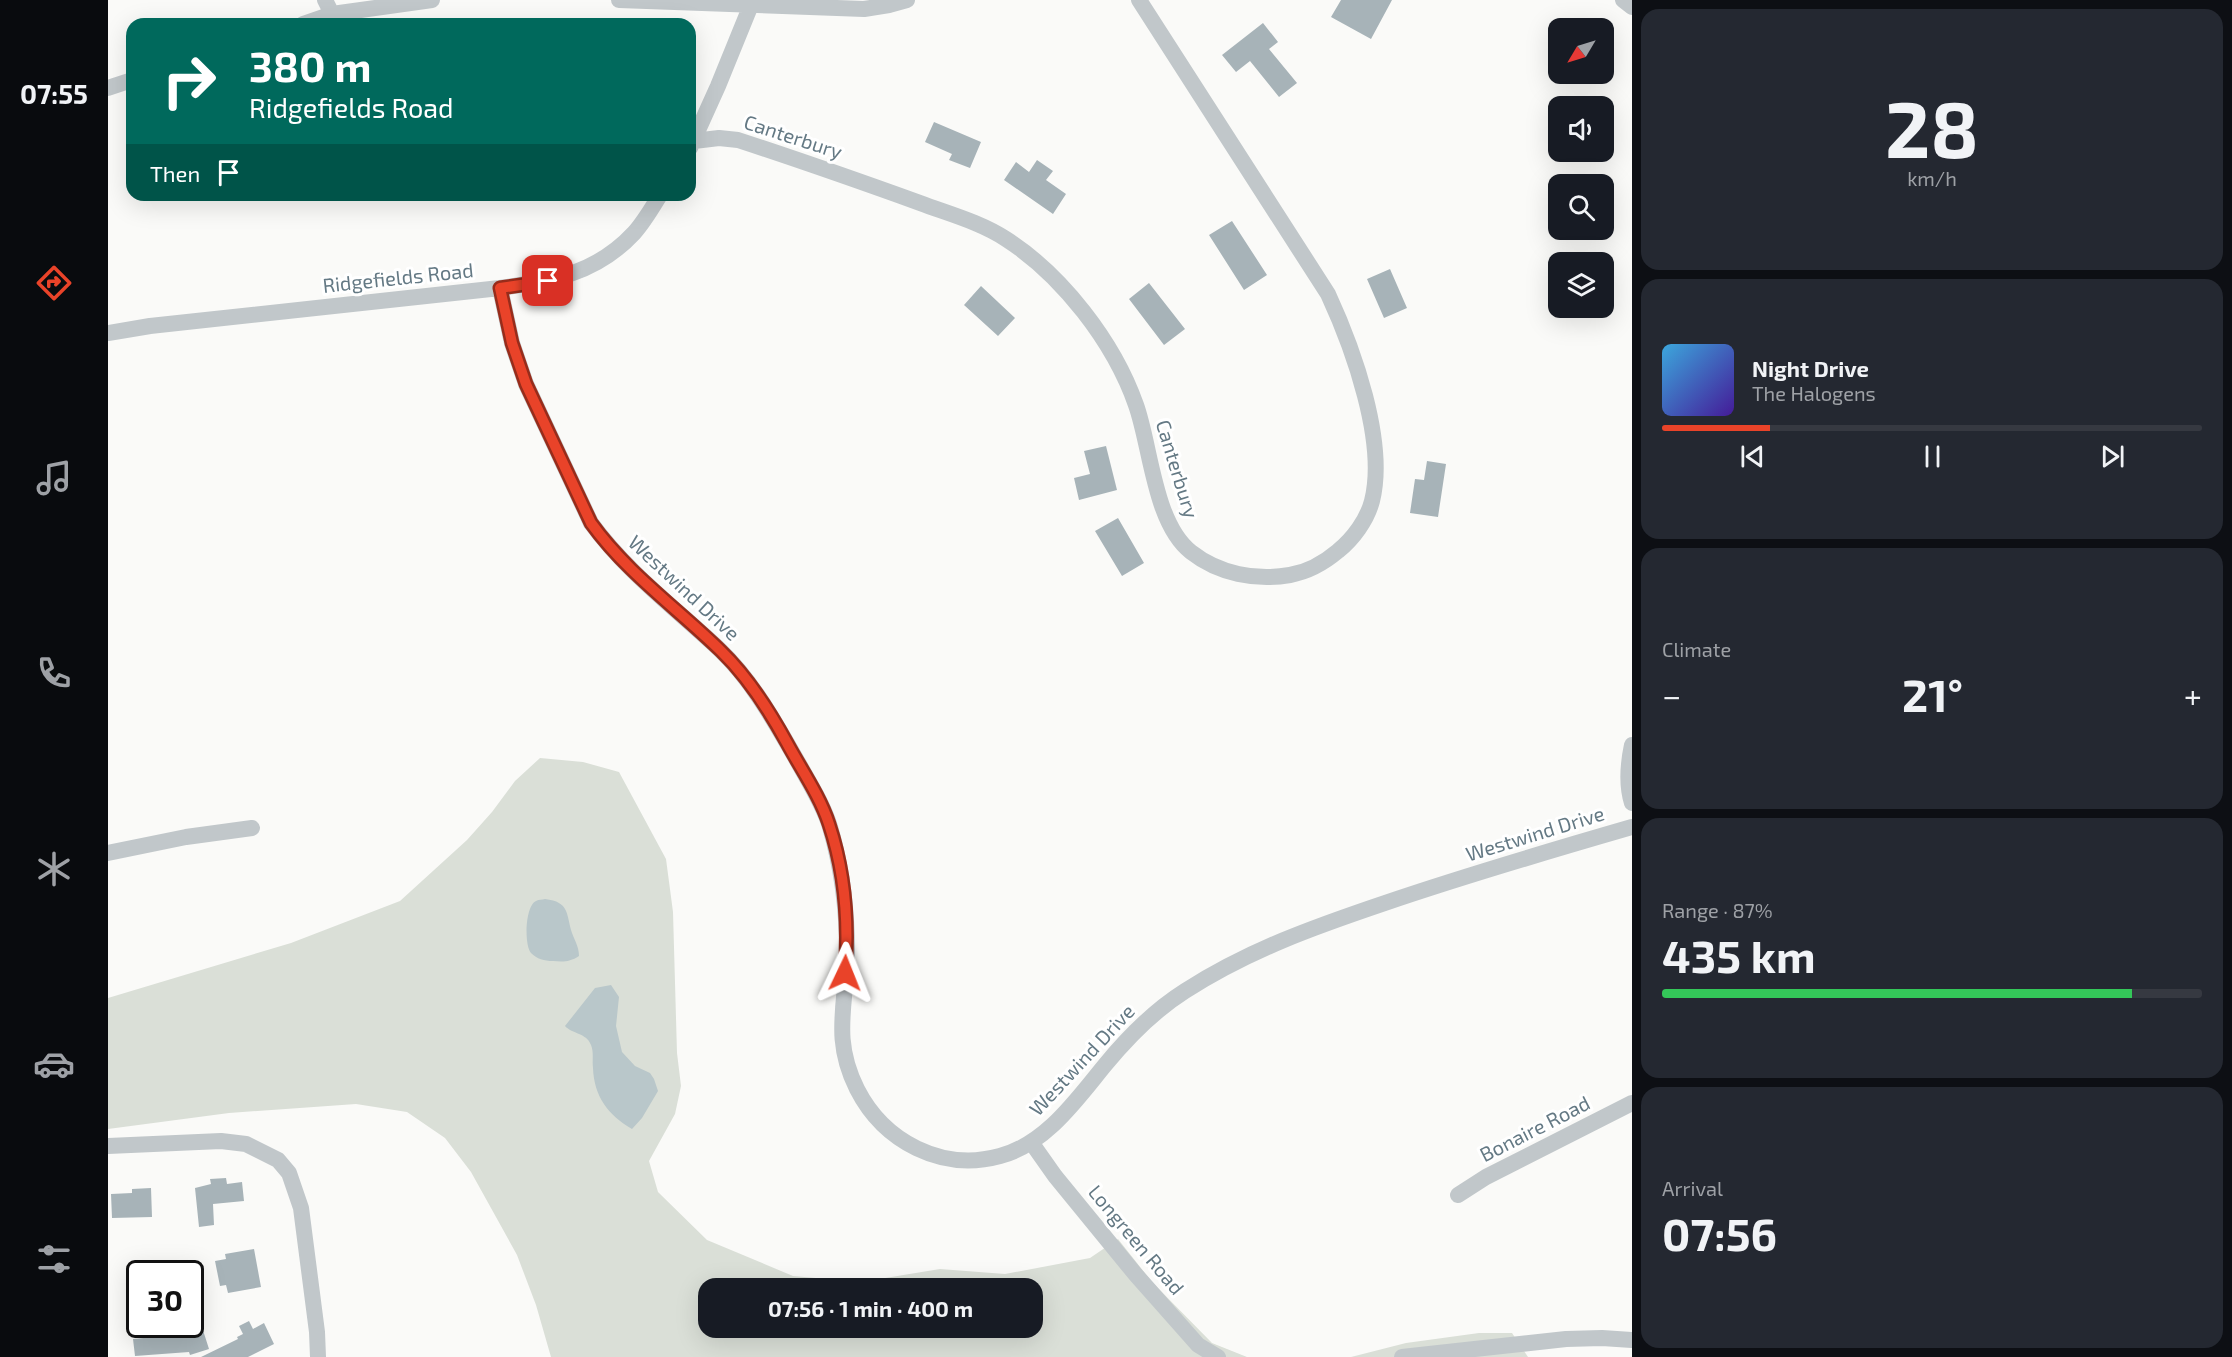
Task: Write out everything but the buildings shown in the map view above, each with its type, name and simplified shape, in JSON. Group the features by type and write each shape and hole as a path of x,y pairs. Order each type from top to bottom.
{"street":[{"path":"312,18 328,7 432,0"},
{"path":"619,0 752,2 864,9 907,0"},
{"name":"Canterbury","path":"696,144 719,138 749,143 983,226 1027,254 1073,300 1110,348 1136,405 1160,500 1174,534 1190,552 1228,571 1250,577 1294,574 1316,566 1348,543 1360,526 1371,502 1374,477 1373,449 1369,415 1359,376 1346,333 1328,294 1139,0"},
{"path":"1623,0 1632,7"},
{"path":"696,135 752,2"},
{"path":"108,88 126,82"},
{"name":"Ridgefields Road","path":"108,333 150,326 548,281 586,269 621,245 636,231 656,201"},
{"name":"Westwind Drive","path":"500,288 512,343 526,384 591,523 636,575 721,651 745,677 771,714 829,823 844,890 846,911 847,956 841,1042 847,1065 870,1111 887,1128 921,1151 963,1162 1006,1155 1031,1142 1056,1122 1128,1039 1152,1016 1181,993 1214,973 1262,949 1310,928 1460,878 1632,827"},
{"path":"1632,745 1628,769 1629,793 1632,803"},
{"path":"108,853 186,837 252,828"},
{"name":"Bonaire Road","path":"1458,1196 1486,1177 1632,1103"},
{"path":"108,1146 221,1142 246,1144 278,1160 289,1173 301,1208 317,1332 318,1357"},
{"name":"Longreen Road","path":"1031,1142 1054,1176 1136,1275 1198,1345 1218,1357"},
{"path":"1402,1357 1566,1339 1632,1340"}],"shaded area":[{"path":"540,758 583,762 619,772 666,859 673,912 677,1053 681,1086 675,1114 649,1161 658,1192 707,1240 793,1276 816,1278 698,1278 698,1338 1043,1338 1043,1278 885,1278 940,1269 1005,1274 1090,1258 1118,1239 1152,1282 1212,1343 1247,1357 551,1357 536,1305 517,1255 471,1172 445,1138 407,1112 356,1104 229,1113 108,1129 108,998 291,943 400,901 467,840 515,781"},
{"path":"545,899 559,903 566,910 578,950 579,956 576,958 547,961 531,953 527,942 530,910 536,901"},
{"path":"611,985 619,997 616,1026 622,1052 635,1066 650,1073 658,1091 642,1118 632,1129 609,1111 599,1096 589,1041 565,1026 595,988"},
{"path":"1479,1333 1512,1333 1528,1357 1351,1357 1406,1343"}],"route":[{"path":"548,281 500,288 512,343 526,384 591,523 636,575 721,651 745,677 771,714 809,782 829,823 844,890 847,956 845,973"}]}
